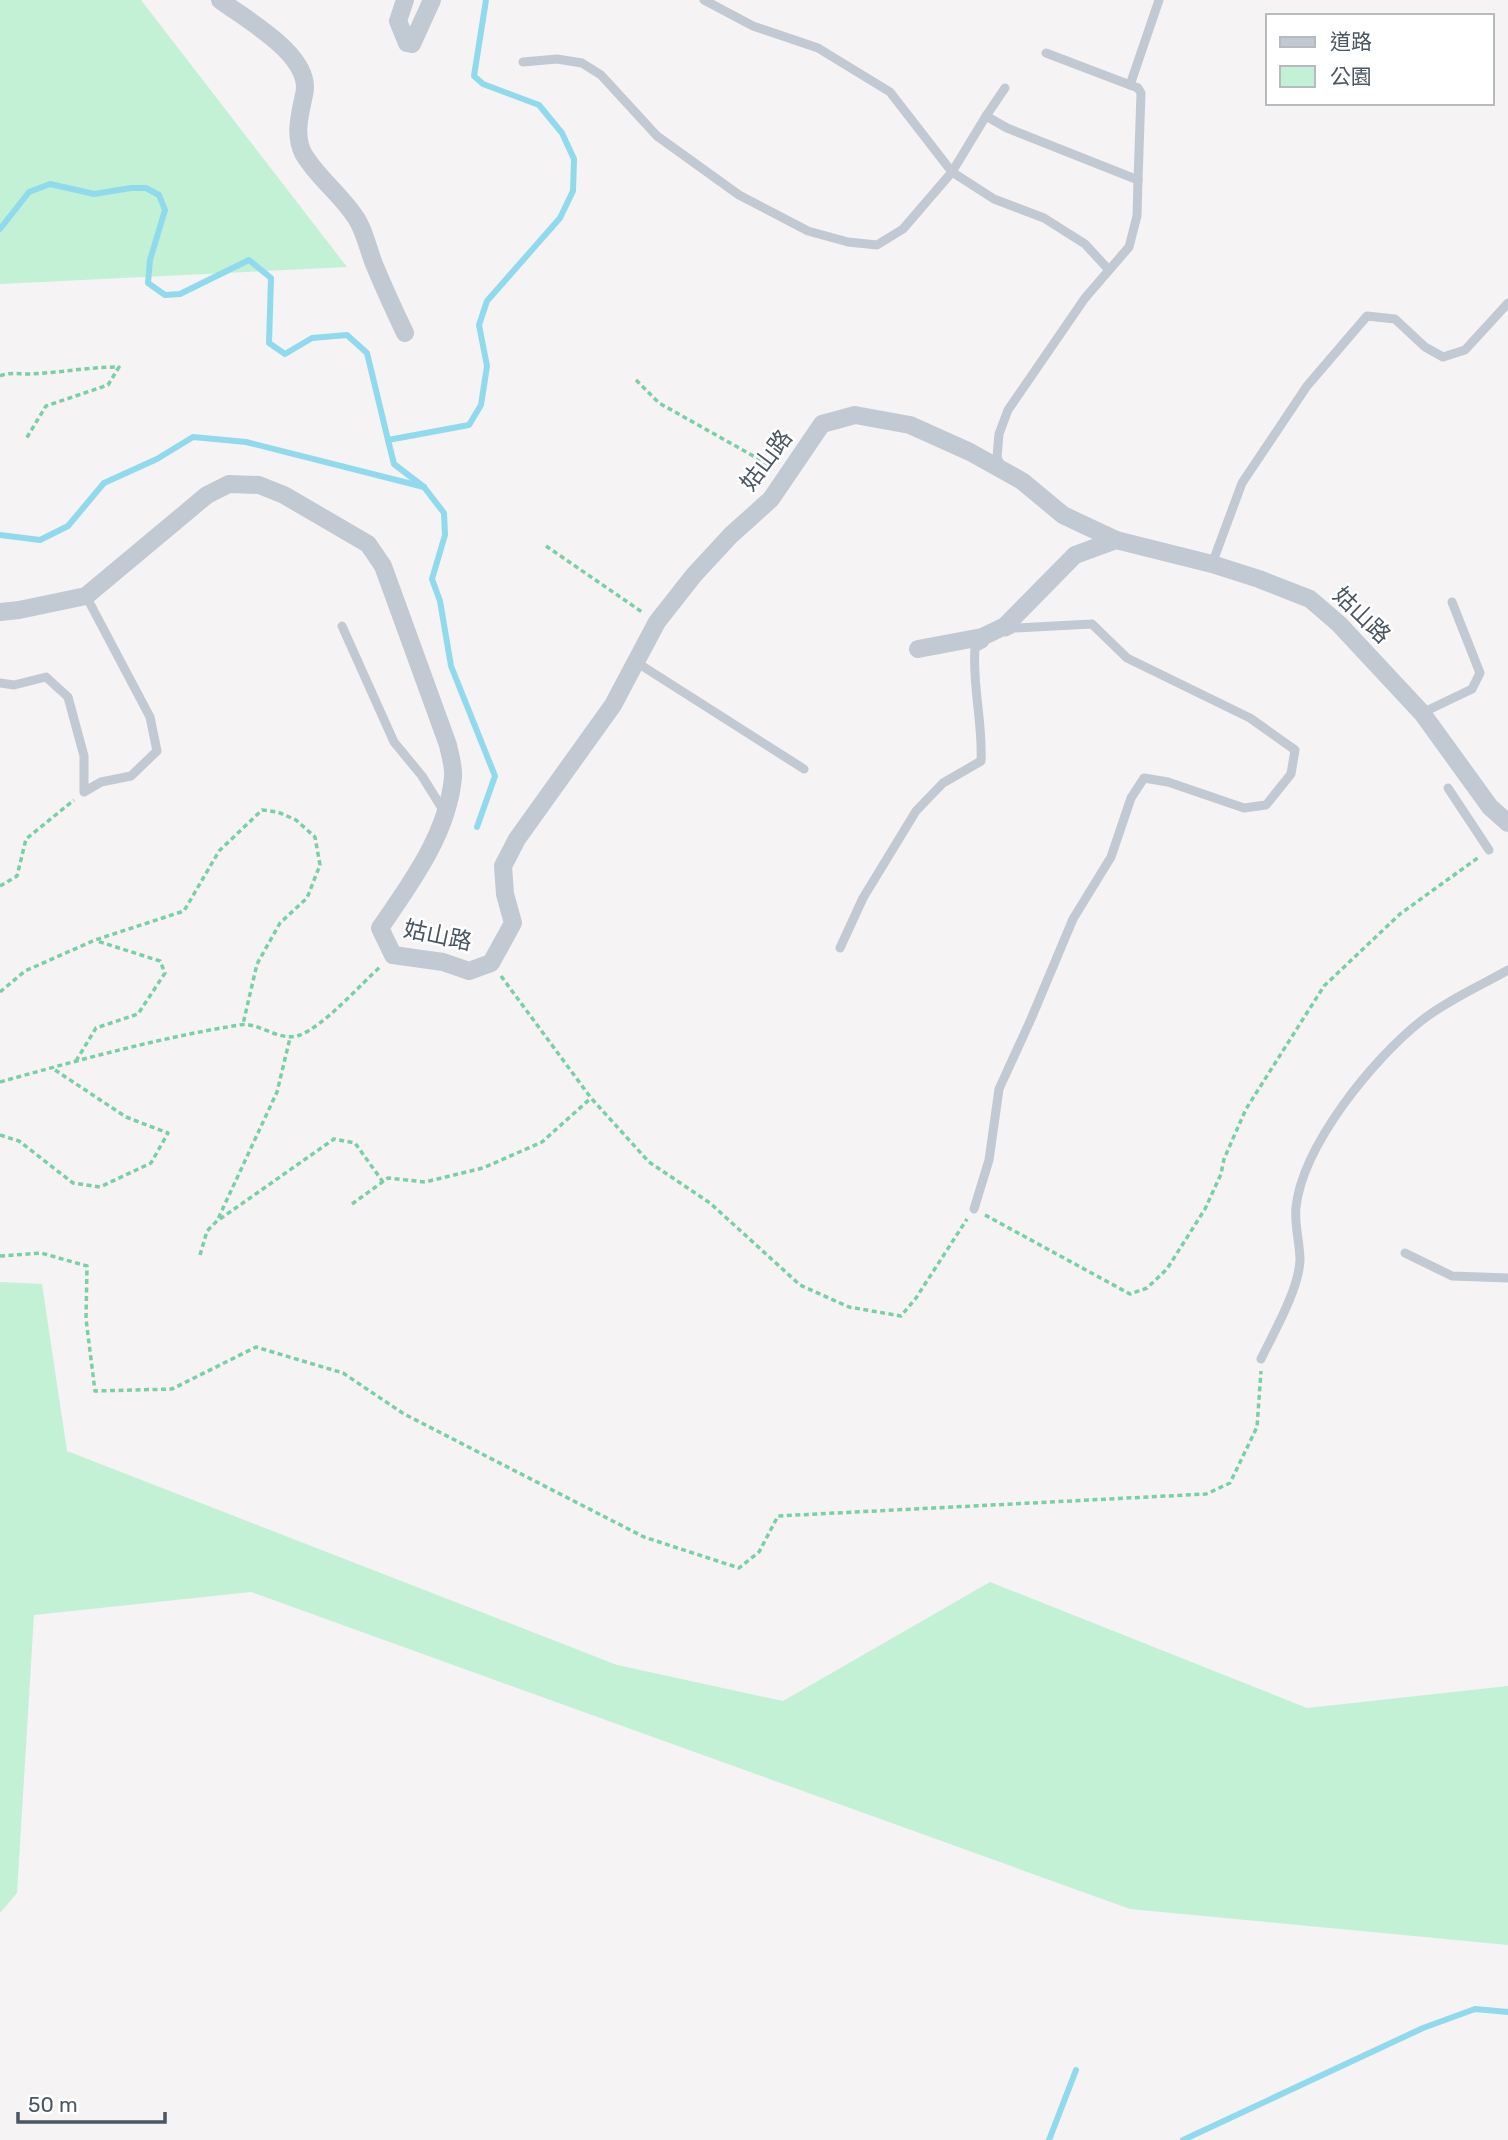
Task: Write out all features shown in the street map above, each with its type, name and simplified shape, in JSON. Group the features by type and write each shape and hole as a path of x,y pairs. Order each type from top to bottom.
{"street":[{"path":"220,0 288,51 303,78 305,92 300,108 299,139 302,150 310,164 356,217 405,333"},
{"path":"405,0 398,21 407,43 412,44 432,0"},
{"name":"姑山路","path":"0,612 86,596 207,495 229,484 259,485 285,495 368,544 383,566 448,745 453,775 445,814 416,876 380,928 393,956 443,962 469,971 491,963 513,923 505,894 503,866 517,839 613,705 657,622 694,575 771,499 822,424 855,415 910,425 970,452 1005,474 1022,481 1063,515 1116,540 1212,564 1310,599 1339,624 1422,713 1490,807 1508,823"},
{"path":"918,649 982,637 1005,626 1075,555 1116,540"}],"lane":[{"path":"704,0 752,26 818,48 890,92 952,172 993,199 1044,218 1086,244 1108,269"},
{"path":"1130,85 1159,0"},
{"path":"1005,474 997,457 999,434 1009,410 1085,298 1129,247 1137,216 1141,93 1138,88 1046,53"},
{"path":"523,62 557,60 582,63 601,75 657,136 739,195 808,231 848,242 877,245 903,229 952,172 1005,88"},
{"path":"986,116 1007,128 1138,180"},
{"path":"1212,564 1242,483 1307,386 1367,316 1395,319 1424,347 1443,357 1465,350 1508,303"},
{"path":"84,792 101,782 131,776 157,751 150,717 86,596"},
{"path":"1422,713 1472,689 1480,673 1452,602"},
{"path":"840,948 863,898 916,811 943,783 981,761 982,735 973,671 975,648 1014,628 1092,624 1127,657 1250,718 1295,750 1291,774 1266,805 1244,808 1168,782 1144,778 1131,798 1111,857 1073,919 999,1089 989,1160 974,1209"},
{"path":"342,625 394,742 422,776 445,814"},
{"path":"636,662 804,769"},
{"path":"0,683 14,685 46,677 68,696 84,756 84,792"},
{"path":"1448,788 1489,850"},
{"path":"1261,1359 1289,1302 1300,1263 1296,1208 1308,1168 1327,1129 1382,1057 1422,1020 1508,970"},
{"path":"1405,1253 1452,1276 1508,1278"}],"path":[{"path":"0,376 91,367 119,367 108,385 46,406 26,439"},
{"path":"636,380 659,403 787,475"},
{"path":"546,546 657,622"},
{"path":"0,886 17,876 26,839 84,792"},
{"path":"0,992 25,971 95,940 184,911 219,851 262,810 296,820 315,837 320,865 307,898 280,923 257,964 243,1024"},
{"path":"76,1061 96,1028 138,1014 165,973 160,961 95,940"},
{"path":"0,1082 76,1061 243,1024 290,1038 302,1034 325,1018 393,956"},
{"path":"217,1221 277,1093 290,1038"},
{"path":"0,1135 19,1141 72,1183 100,1187 151,1163 168,1133 126,1117 52,1068"},
{"path":"352,1204 388,1178 425,1182 483,1167 542,1142 591,1098"},
{"path":"200,1255 207,1231 217,1221 334,1139 355,1143 383,1182"},
{"path":"0,1256 41,1253 87,1266 86,1319 95,1391 172,1388 256,1347 343,1373 404,1414 644,1537 739,1568 759,1552 778,1516 1206,1494 1230,1483 1257,1427 1261,1359"}],"green space":[{"path":"0,0 141,0 347,267 0,284"},
{"path":"0,1282 42,1284 67,1451 617,1665 783,1701 990,1582 1307,1708 1508,1686 1508,1945 1130,1909 251,1592 34,1615 17,1893 0,1913"}],"waterway":[{"path":"0,229 29,192 50,184 94,194 146,188 159,195 165,210 150,260 148,283 165,295 180,294 249,260 271,278 269,343 285,354 312,338 347,335 367,353 388,440 469,425 481,405 487,366 479,325 487,301 560,218 573,191 574,159 562,133 539,105 483,84 474,76 486,0"},
{"path":"0,535 40,540 68,526 104,483 157,459 193,437 246,442 424,487"},
{"path":"388,440 394,464 424,487 444,513 445,535 432,579 440,601 451,666 495,776 477,827"},
{"path":"1183,2140 1423,2028 1475,2009 1508,2012"},
{"path":"1049,2140 1076,2070"}]}
